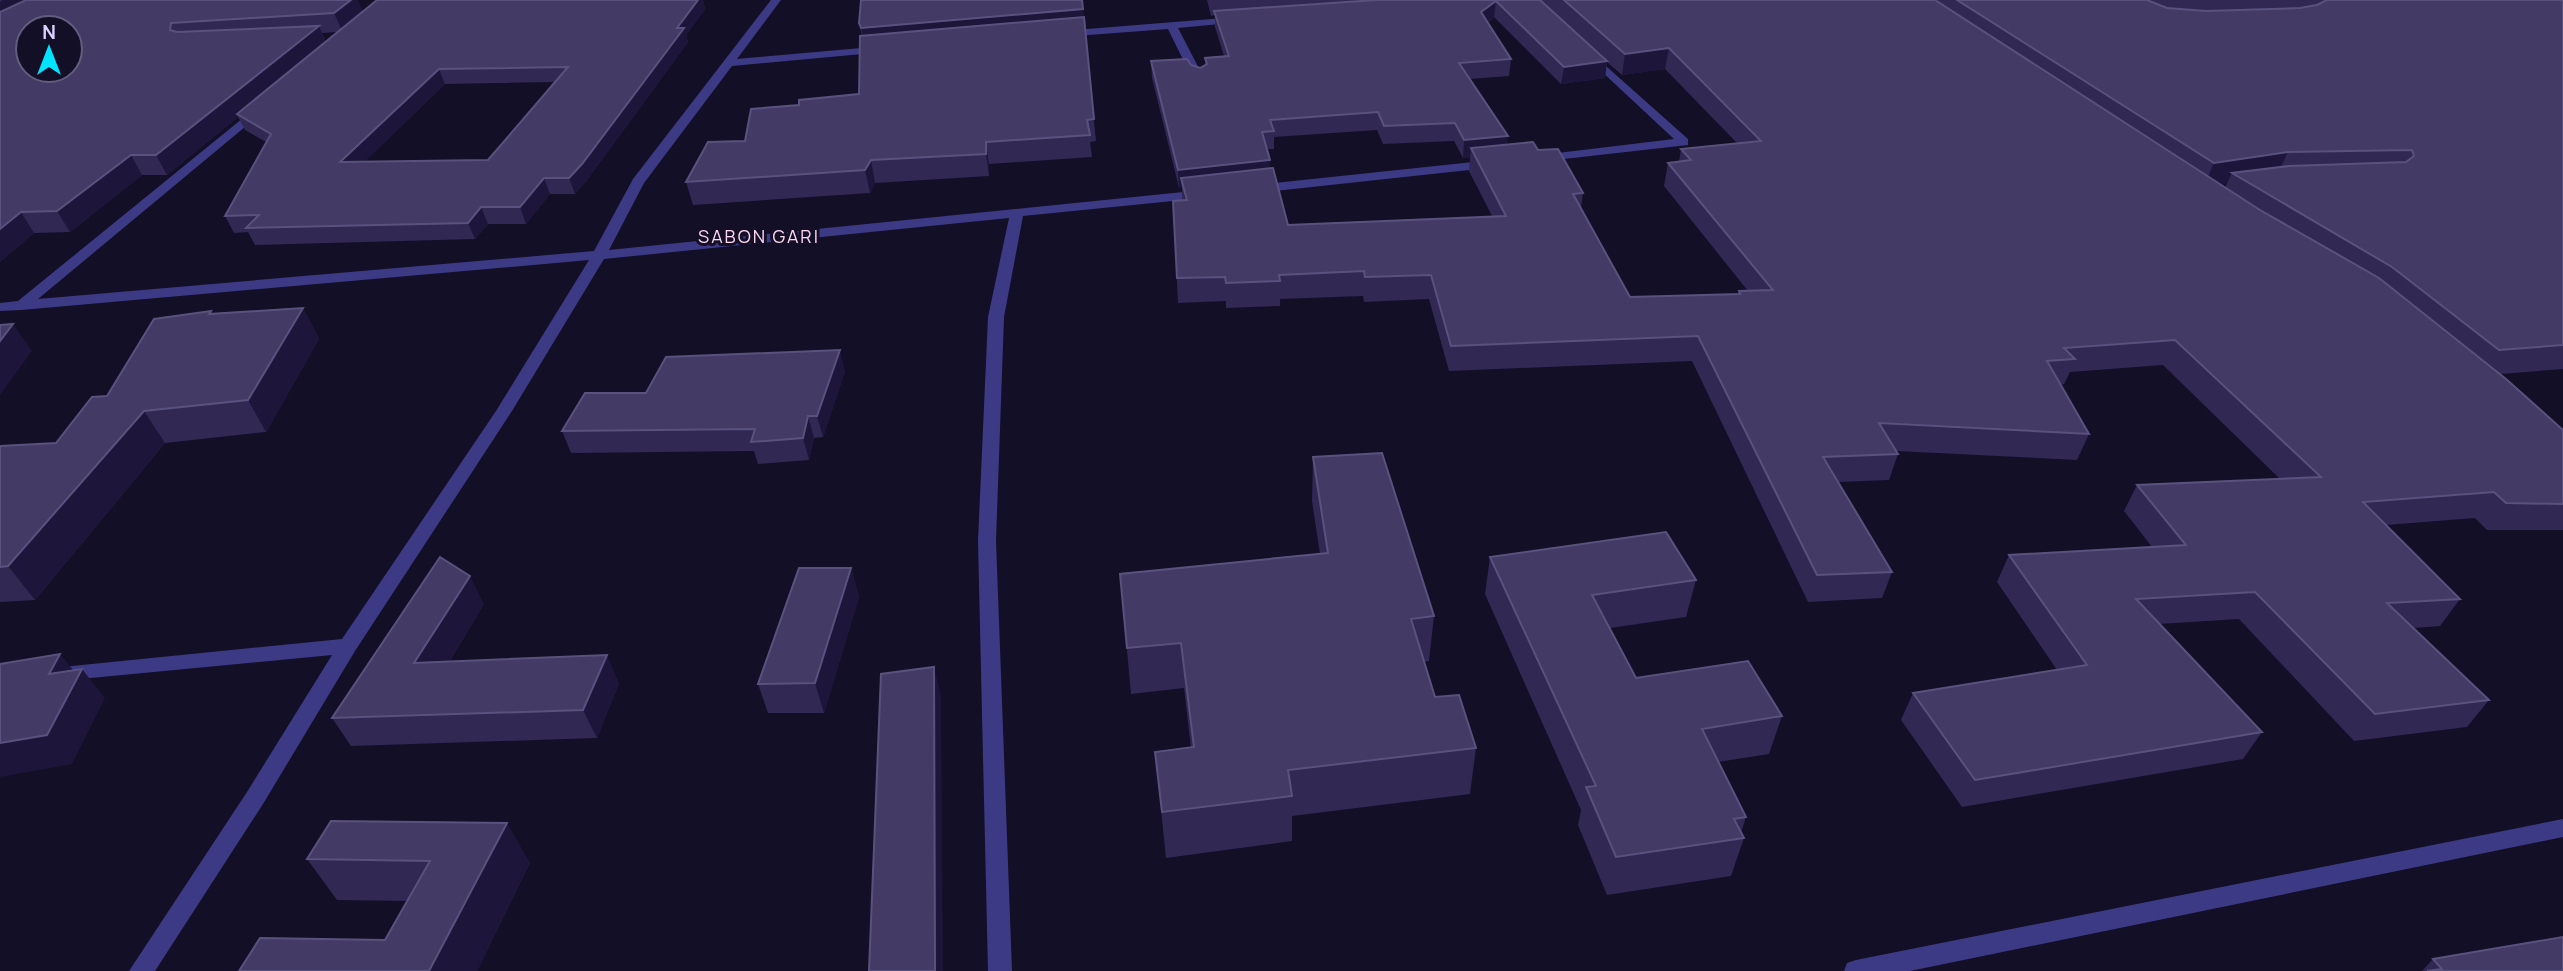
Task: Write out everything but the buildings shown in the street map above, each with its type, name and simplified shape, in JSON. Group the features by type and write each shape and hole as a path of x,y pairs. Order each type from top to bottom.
{"street":[{"path":"141,971 256,798 348,646 504,411 599,255 638,182 776,0"},
{"path":"1046,35 1254,19"},
{"path":"1171,24 1199,80"},
{"path":"1532,160 1684,142 1581,47"},
{"path":"727,63 894,48"},
{"path":"21,306 272,98"},
{"path":"1240,190 1504,162"},
{"path":"0,307 599,255 1212,193"},
{"path":"1000,971 987,541 996,317 1017,214"},
{"path":"42,674 348,646"},
{"path":"1856,971 2563,828"}],"district":[{"name":"SABON GARI","path":"759,237"}]}
